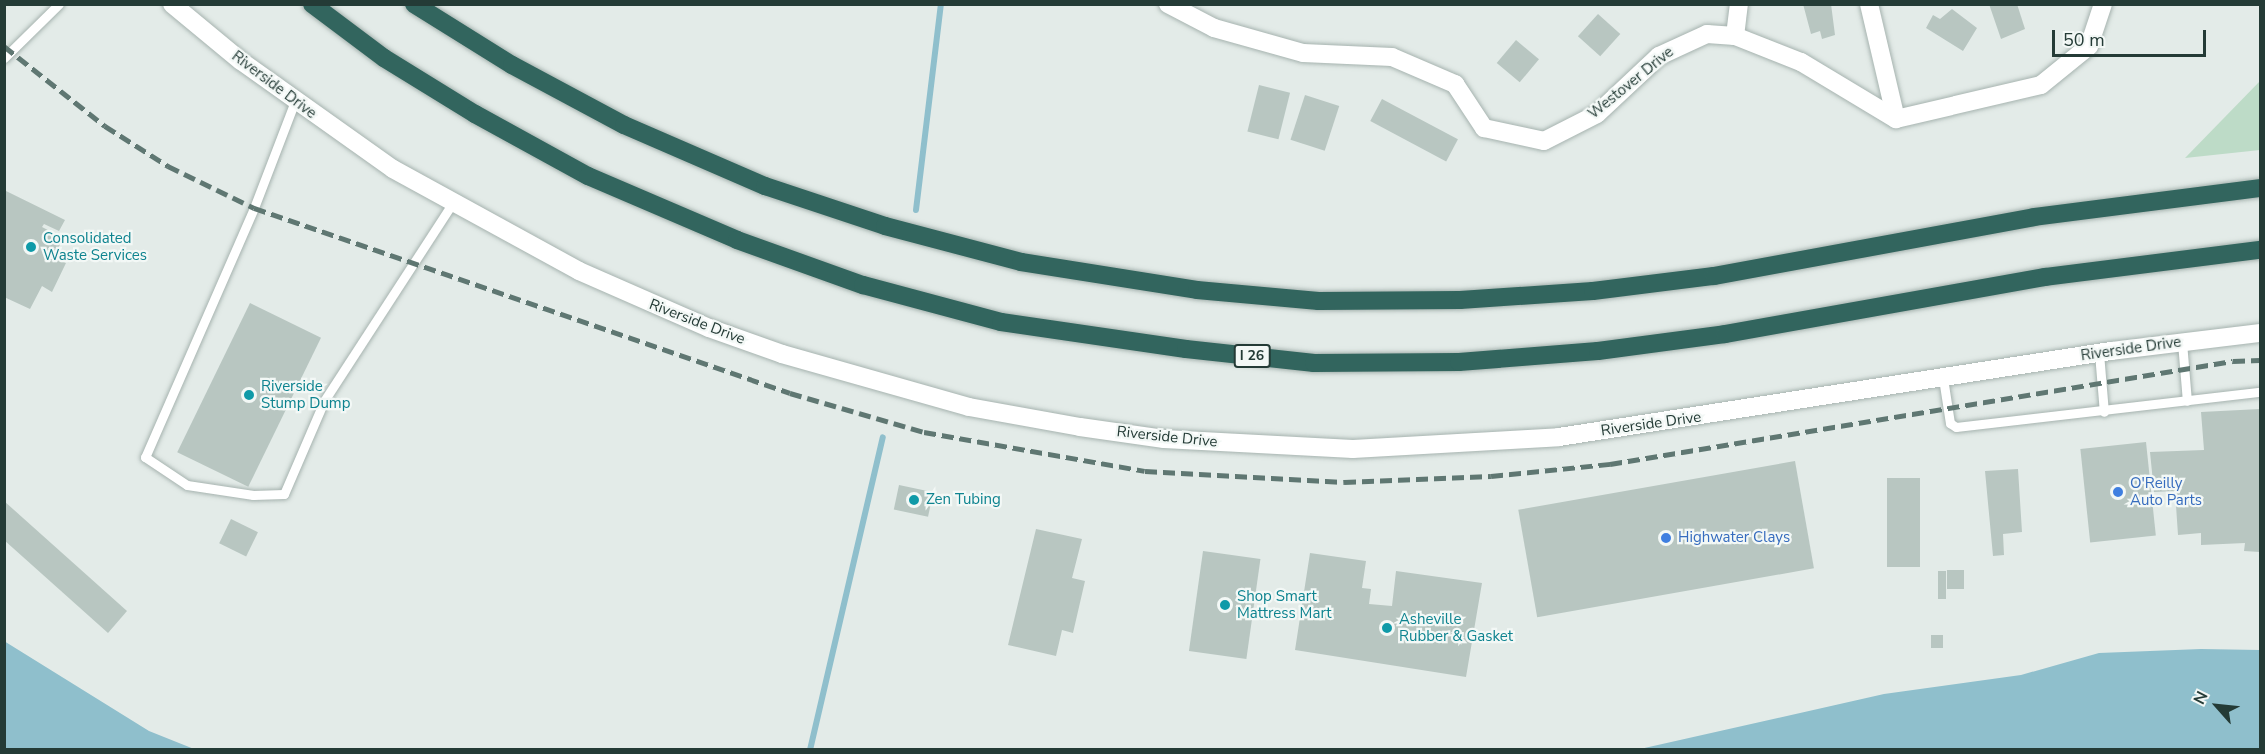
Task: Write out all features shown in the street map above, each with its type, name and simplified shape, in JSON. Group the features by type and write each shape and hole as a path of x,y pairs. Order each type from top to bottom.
{"highway":[{"name":"I 26","path":"312,4 384,58 475,114 588,176 737,240 863,285 1001,322 1186,349 1314,363 1459,362 1598,351 1725,334 2045,277 2260,250"},
{"path":"414,4 512,65 624,125 765,186 885,226 1021,262 1197,290 1319,301 1460,300 1593,291 1714,276 2034,217 2260,188"}],"main road":[{"name":"Riverside Drive","path":"172,4 295,101 393,169 452,204 642,300 782,354 969,408 1164,439 1353,449 1512,441 1659,424 2099,353 2260,333"},
{"name":"Westover Drive","path":"1168,4 1215,28 1304,53 1392,57 1455,84 1484,128 1544,141 1598,114 1659,56 1680,43 1707,34 1735,36 1801,62 1896,119"},
{"path":"1735,36 1739,4"},
{"path":"1869,4 1896,119 2041,85 2089,46 2103,4"}],"lane":[{"path":"4,58 59,4"},
{"path":"295,101 254,208 145,457 187,485 253,495 284,494 324,400 452,204"},
{"path":"2182,342 2187,400"},
{"path":"2099,353 2104,412"},
{"path":"1943,378 1950,423 1956,427 2104,412 2260,392"}],"green space":[{"path":"2260,81 2260,150 2185,158"}],"water":[{"path":"4,641 149,731 194,749 5,749"},
{"path":"2201,649 2260,650 2260,749 1640,749 1884,694 2021,675 2099,653"}],"building":[{"path":"1803,4 1831,4 1835,35 1822,39 1820,31 1811,34"},
{"path":"1989,4 2017,4 2025,29 2001,39"},
{"path":"1952,9 1977,28 1963,51 1926,28 1933,15 1940,19"},
{"path":"1598,14 1620,34 1600,56 1578,36"},
{"path":"1516,40 1539,59 1520,82 1497,63"},
{"path":"1259,85 1290,93 1278,139 1247,132"},
{"path":"1305,95 1339,106 1325,151 1290,140"},
{"path":"1382,99 1458,139 1446,161 1370,121"},
{"name":"Consolidated Waste Services","path":"4,190 65,220 59,231 44,224 42,227 63,238 54,257 66,263 52,292 42,286 30,309 4,297"},
{"name":"Riverside Stump Dump","path":"250,303 321,338 248,487 177,452"},
{"path":"2260,409 2260,552 2244,551 2245,543 2201,545 2201,533 2178,535 2175,491 2154,492 2150,452 2204,450 2201,412"},
{"name":"O'Reilly Auto Parts","path":"2146,442 2156,535 2090,542 2080,449"},
{"name":"Highwater Clays","path":"1795,461 1814,568 1537,617 1518,510"},
{"path":"2018,469 2022,532 2003,534 2004,555 1993,556 1985,471"},
{"path":"1887,478 1920,478 1920,567 1887,567"},
{"name":"Zen Tubing","path":"899,485 933,492 928,517 894,509"},
{"path":"4,501 127,611 108,633 4,540"},
{"path":"231,519 258,532 246,556 219,543"},
{"path":"1036,529 1082,539 1072,578 1085,581 1073,633 1062,630 1056,656 1008,645"},
{"name":"Shop Smart Mattress Mart","path":"1203,551 1260,559 1246,659 1189,651"},
{"name":"Asheville Rubber & Gasket","path":"1310,553 1366,561 1362,588 1371,589 1369,604 1392,606 1396,571 1482,583 1466,677 1295,650"},
{"path":"1947,570 1964,570 1964,589 1947,589"},
{"path":"1938,571 1946,571 1946,599 1938,599"},
{"path":"1931,635 1943,635 1943,648 1931,648"}],"waterway":[{"path":"916,210 941,4"},
{"path":"810,750 883,437"}],"railway":[{"path":"4,46 105,126 168,166 254,208 790,393 924,432 1145,471 1344,482 1491,476 1610,464 2233,361 2260,360"}],"place":[{"name":"Consolidated Waste Services","path":"31,247"},
{"name":"Riverside Stump Dump","path":"249,395"},
{"name":"O'Reilly Auto Parts","path":"2118,492"},
{"name":"Zen Tubing","path":"914,500"},
{"name":"Highwater Clays","path":"1666,538"},
{"name":"Shop Smart Mattress Mart","path":"1225,605"},
{"name":"Asheville Rubber & Gasket","path":"1387,628"}]}
